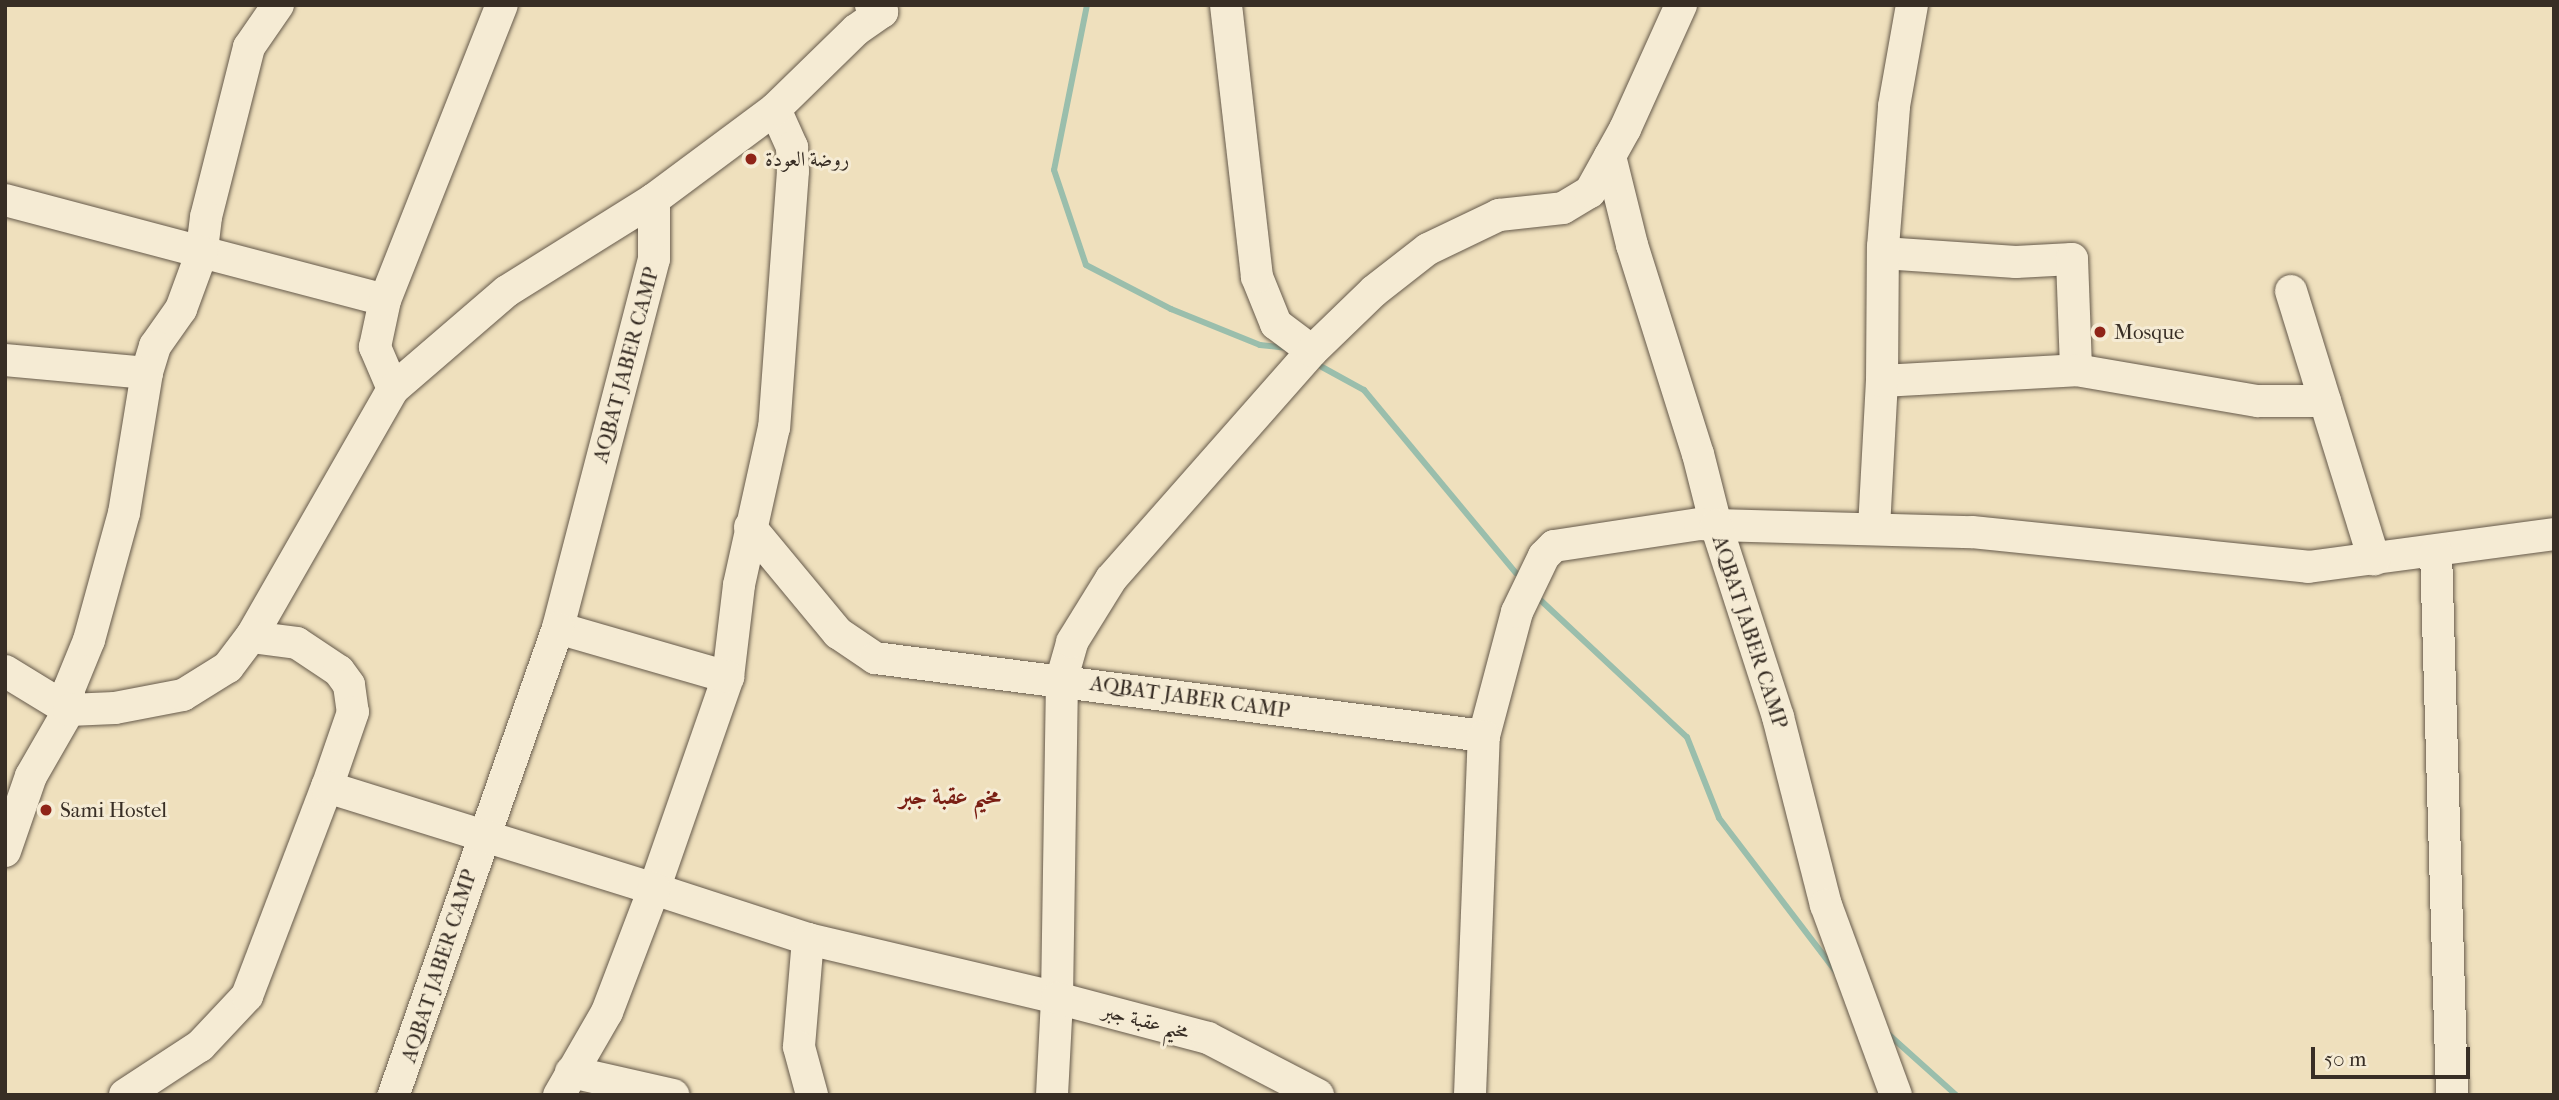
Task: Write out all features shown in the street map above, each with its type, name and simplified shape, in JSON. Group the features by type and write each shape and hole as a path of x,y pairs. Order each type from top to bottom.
{"street":[{"path":"5,851 31,776 69,710 69,689 89,640 124,513 147,373 155,346 181,309 202,253 206,217 249,47 278,5"},
{"path":"393,389 377,360 375,347 385,300 502,5"},
{"path":"1226,5 1257,276 1276,324 1312,351"},
{"path":"1052,1095 1057,998 1062,678 1073,642 1111,579 1312,351 1374,291 1428,249 1499,215 1563,208 1590,192 1611,156 1681,5"},
{"path":"1874,528 1882,381 1883,253 1894,106 1912,5"},
{"path":"5,671 69,710 115,708 183,695 228,667 251,637 393,389 507,291 654,199 775,109 832,52 883,7"},
{"path":"673,1095 565,1084 607,1012 654,889 728,677 750,527 774,427 793,171 792,147 775,109"},
{"path":"1611,156 1627,226 1698,454 1716,525 1972,532 2255,564 2308,567 2436,552 2554,534"},
{"name":"AQBAT JABER CAMP","path":"394,1095 482,837 558,628 654,259 654,199"},
{"path":"1580,199 1597,202 1627,226"},
{"path":"5,200 385,300"},
{"path":"1883,253 2016,262 2072,259 2076,370"},
{"path":"2291,291 2374,559"},
{"path":"5,360 147,373"},
{"path":"1882,381 2076,370 2258,401 2325,401"},
{"name":"AQBAT JABER CAMP","path":"750,527 797,586 861,652 890,660 1062,678 1484,736 1517,612 1544,556 1554,546 1662,528 1716,525 1778,717 1826,905 1896,1095"},
{"path":"2436,552 2452,1095"},
{"path":"558,628 728,677"},
{"path":"147,1092 200,1046 247,996 353,712 349,685 339,671 297,643 251,637"},
{"path":"1470,1095 1484,736"},
{"path":"327,787 654,889"},
{"name":"مخيم عقبة جبر","path":"654,889 808,939 1057,998 1208,1038 1318,1095"},
{"path":"808,939 799,1047 812,1095"}],"waterway":[{"path":"1087,5 1054,170 1086,265 1171,309 1260,345 1288,348"},
{"path":"1322,367 1364,390 1516,573"},
{"path":"1535,595 1687,737 1719,818 1837,973"},
{"path":"1887,1033 1956,1095"}],"place":[{"name":"روضة العودة","path":"751,159"},
{"name":"Mosque","path":"2100,332"},
{"name":"Sami Hostel","path":"46,810"}],"district":[{"name":"مخيم عقبة جبر","path":"950,797"}]}
